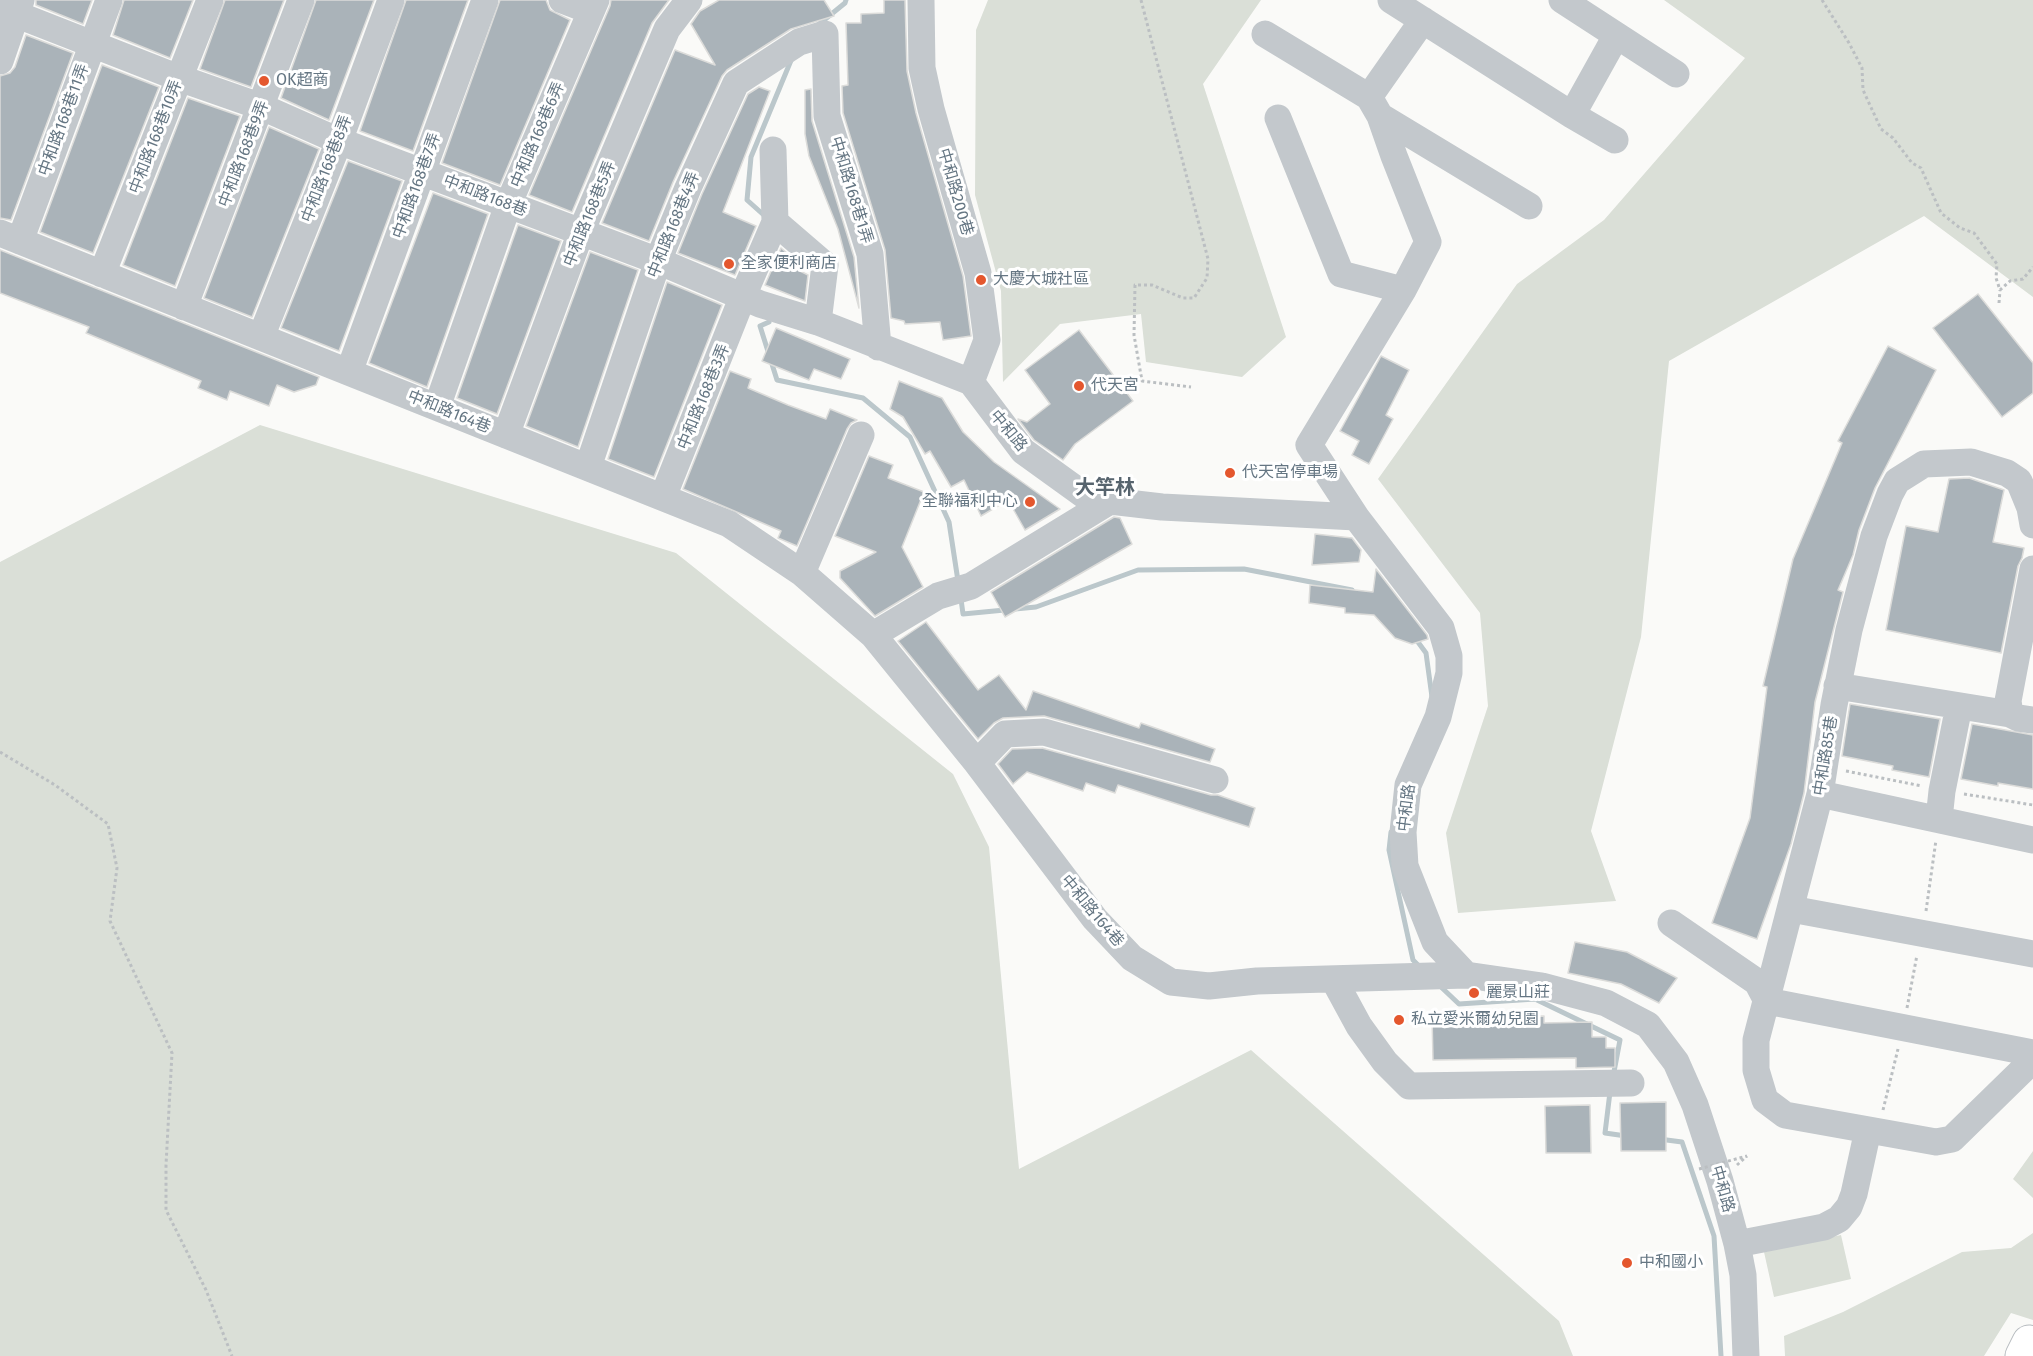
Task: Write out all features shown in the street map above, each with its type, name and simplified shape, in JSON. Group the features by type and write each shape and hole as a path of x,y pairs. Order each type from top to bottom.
{"street":[{"name":"中和路168巷11弄","path":"10,237 109,0"},
{"name":"中和路168巷10弄","path":"102,274 210,0"},
{"name":"中和路168巷9弄","path":"184,307 301,0"},
{"name":"中和路168巷8弄","path":"261,337 339,141 391,0"},
{"name":"中和路168巷7弄","path":"349,372 485,0"},
{"path":"562,0 594,5"},
{"name":"中和路168巷5弄","path":"506,435 581,232 667,29 689,0"},
{"name":"中和路200巷","path":"921,0 922,68 931,109 978,273 987,340 971,382"},
{"path":"1391,0 1615,140"},
{"path":"1562,0 1676,74"},
{"name":"中和路168巷6弄","path":"437,407 508,205 594,5"},
{"name":"中和路168巷","path":"12,7 92,43 179,78 262,107 339,141 658,261 760,304 818,322 971,382"},
{"path":"0,61 12,7"},
{"path":"1356,517 1308,445 1403,290 1428,242 1375,106 1423,20"},
{"name":"中和路168巷4弄","path":"588,468 658,261 688,188 736,83 799,42 825,34"},
{"name":"中和路168巷1弄","path":"825,34 827,116 870,254 878,347"},
{"path":"1265,34 1529,206"},
{"path":"1572,115 1616,36"},
{"path":"1278,118 1341,274 1403,290"},
{"path":"773,150 772,229 825,265 818,322"},
{"name":"中和路168巷3弄","path":"663,497 772,229"},
{"name":"中和路164巷","path":"10,237 729,524 802,573 873,635 977,763 1095,919 1132,958 1171,982 1209,986 1257,981 1456,976"},
{"name":"中和路","path":"971,382 1023,452 1084,495 1110,501 1162,507 1356,517 1441,628 1449,656 1449,673 1438,717 1408,785 1403,832 1406,866 1435,942 1456,976 1542,986 1606,1003 1648,1025 1676,1062 1695,1105 1720,1180 1737,1244 1743,1275 1746,1356"},
{"path":"802,573 861,435"},
{"name":"中和路85巷","path":"2033,525 2031,508 2019,481 2007,473 1971,462 1924,464 1898,481 1890,494 1874,536 1851,620 1823,766 1820,794 1756,1040 1756,1070 1765,1100 1785,1115 1936,1142 1952,1139 2033,1060"},
{"path":"873,635 938,596 971,586 1110,501"},
{"path":"2022,717 2008,701 2033,569"},
{"path":"1838,686 2022,717"},
{"path":"1939,819 1942,791 1959,706"},
{"path":"977,763 1005,734 1044,732 1215,780"},
{"path":"1820,794 2033,840"},
{"path":"1791,909 2033,954"},
{"path":"1671,923 1757,982 1767,1001 2033,1053"},
{"path":"1334,980 1359,1026 1384,1062 1409,1086 1618,1083"},
{"path":"1737,1244 1824,1227 1839,1219 1849,1207 1873,1131"}],"path":[{"path":"1141,0 1208,259 1207,278 1194,298 1183,298 1152,285 1135,285 1134,335 1142,381 1191,387"},
{"path":"1822,0 1862,68 1863,90 1881,129 1893,138 1912,163 1921,168 1941,213 1960,228 1974,233 1997,264 1996,278 2001,290 1999,303"},
{"path":"2001,290 2010,281 2023,279 2033,267"},
{"path":"0,752 55,785 108,824 117,868 110,921 172,1053 166,1210 206,1290 232,1356"},
{"path":"1873,1131 1903,1028 1923,933 1939,819"},
{"path":"1699,1169 1747,1156"}],"shaded area":[{"path":"988,0 1261,0 1203,84 1286,337 1242,377 1146,362 1141,314 1060,324 1003,382 1001,291 975,195 976,30"},
{"path":"1664,0 2033,0 2033,297 1924,216 1669,361 1641,637 1591,831 1616,901 1458,913 1446,833 1488,706 1480,613 1378,479 1517,284 1604,220 1745,58"},
{"path":"260,425 676,553 953,774 989,847 1019,1169 1251,1050 1559,1321 1573,1356 0,1356 0,562"},
{"path":"2033,1151 2033,1198 2013,1179"},
{"path":"2033,1233 2033,1320 2011,1313 1984,1356 1785,1356 1784,1336 1843,1312 1962,1252 2011,1248"},
{"path":"1841,1235 1851,1279 1774,1297 1764,1252"}],"building":[{"path":"36,0 92,0 83,24 36,5"},
{"path":"124,0 193,0 170,58 113,35"},
{"path":"225,0 284,0 251,87 200,69"},
{"path":"316,0 374,0 329,120 281,98"},
{"path":"406,0 468,0 413,151 360,131"},
{"path":"500,0 546,0 550,10 570,20 500,185 442,163"},
{"path":"611,0 669,0 652,23 572,212 529,195"},
{"path":"719,0 824,0 834,16 791,29 727,70 722,76 673,182 649,241 602,223 675,50 715,65 691,24 700,11"},
{"path":"884,0 905,0 907,71 916,113 963,276 971,336 943,340 940,322 905,324 904,321 891,318 885,250 843,113 842,86 848,85 846,23 861,23 861,14 884,13"},
{"path":"26,35 73,53 11,220 0,218 0,76 10,73 15,67"},
{"path":"102,65 159,87 93,253 40,232"},
{"path":"759,87 770,91 723,212 756,226 735,275 678,253 702,194 748,94"},
{"path":"811,89 812,121 854,257 859,308 838,229 809,156 805,134 805,90"},
{"path":"188,98 240,116 175,286 123,265"},
{"path":"269,127 319,149 252,317 204,298"},
{"path":"348,161 402,181 339,351 281,328"},
{"path":"433,193 488,214 427,387 369,363"},
{"path":"518,225 561,241 497,414 457,398"},
{"path":"781,248 801,265 798,270 808,275 805,301 765,285"},
{"path":"0,250 319,377 316,385 294,392 277,385 269,406 230,391 227,400 198,388 201,381 86,333 89,327 0,293"},
{"path":"590,252 638,270 578,447 526,426"},
{"path":"667,282 722,305 654,477 608,459"},
{"path":"1978,294 2033,363 2033,393 2002,417 1933,328"},
{"path":"776,328 850,359 841,379 814,369 809,380 762,361"},
{"name":"代天宮","path":"1079,330 1133,401 1075,444 1063,460 1034,440 1018,419 1027,422 1050,404 1025,370"},
{"path":"1888,346 1936,370 1875,488 1859,530 1853,555 1838,590 1843,592 1815,702 1804,793 1791,844 1757,939 1712,923 1750,818 1767,687 1763,686 1793,559 1842,443 1838,441"},
{"path":"1381,356 1409,370 1386,415 1393,419 1369,464 1352,455 1359,441 1340,431"},
{"path":"730,371 751,379 748,388 788,405 826,419 830,409 857,420 847,429 797,546 778,538 781,531 683,489"},
{"path":"899,381 942,398 963,432 994,462 1060,509 1025,530 1008,500 981,516 964,480 951,487 930,451 925,454 903,417 890,409"},
{"path":"869,456 893,465 888,478 924,492 902,547 923,587 875,616 840,578 840,571 876,552 835,536"},
{"path":"1969,478 2004,490 1993,542 2024,548 2018,566 2001,653 1886,630 1906,526 1938,532 1949,479"},
{"path":"1114,517 1120,518 1132,544 1005,617 991,592"},
{"path":"1315,534 1352,538 1361,550 1359,562 1312,565"},
{"path":"1376,569 1428,639 1412,644 1395,638 1374,615 1345,613 1345,608 1309,603 1310,585 1373,592"},
{"path":"926,622 978,690 999,675 1026,710 1033,691 1139,728 1141,723 1215,749 1210,762 1044,716 1003,718 994,723 978,739 898,641"},
{"path":"1850,704 1940,719 1929,777 1892,770 1893,766 1842,756"},
{"path":"1972,724 2033,735 2033,789 1998,783 1998,786 1961,779"},
{"path":"1042,748 1211,795 1218,795 1255,808 1249,827 1118,785 1115,793 1086,783 1083,791 1027,772 1013,784 998,764 1012,749"},
{"path":"1575,942 1627,952 1677,978 1659,1003 1621,984 1568,973"},
{"path":"1544,1016 1544,1023 1592,1022 1592,1037 1606,1037 1606,1048 1615,1048 1615,1067 1576,1068 1576,1058 1433,1060 1432,1017"},
{"path":"1666,1102 1666,1151 1621,1151 1620,1103"},
{"path":"1590,1105 1591,1153 1546,1153 1545,1106"}],"waterway":[{"path":"818,25 846,0"},
{"path":"766,217 747,200 751,157 792,58"},
{"path":"769,322 760,326 777,380 863,398 910,437 949,522 958,581"},
{"path":"961,599 963,614 1036,607 1138,570 1244,569 1352,590"},
{"path":"1415,638 1426,653 1432,697"},
{"path":"1391,832 1389,850 1413,960 1420,967"},
{"path":"1440,986 1459,1004 1535,999 1620,1040 1613,1077"},
{"path":"1610,1092 1605,1133 1626,1136"},
{"path":"1659,1139 1682,1142 1714,1236 1721,1356"}],"place":[{"name":"OK超商","path":"264,81"},
{"name":"全家便利商店","path":"729,264"},
{"name":"大慶大城社區","path":"981,280"},
{"name":"代天宮","path":"1079,386"},
{"name":"代天宮停車場","path":"1230,473"},
{"name":"全聯福利中心","path":"1030,502"},
{"name":"麗景山莊","path":"1474,993"},
{"name":"私立愛米爾幼兒園","path":"1399,1020"},
{"name":"中和國小","path":"1627,1263"}],"district":[{"name":"大竿林","path":"1105,488"}]}
